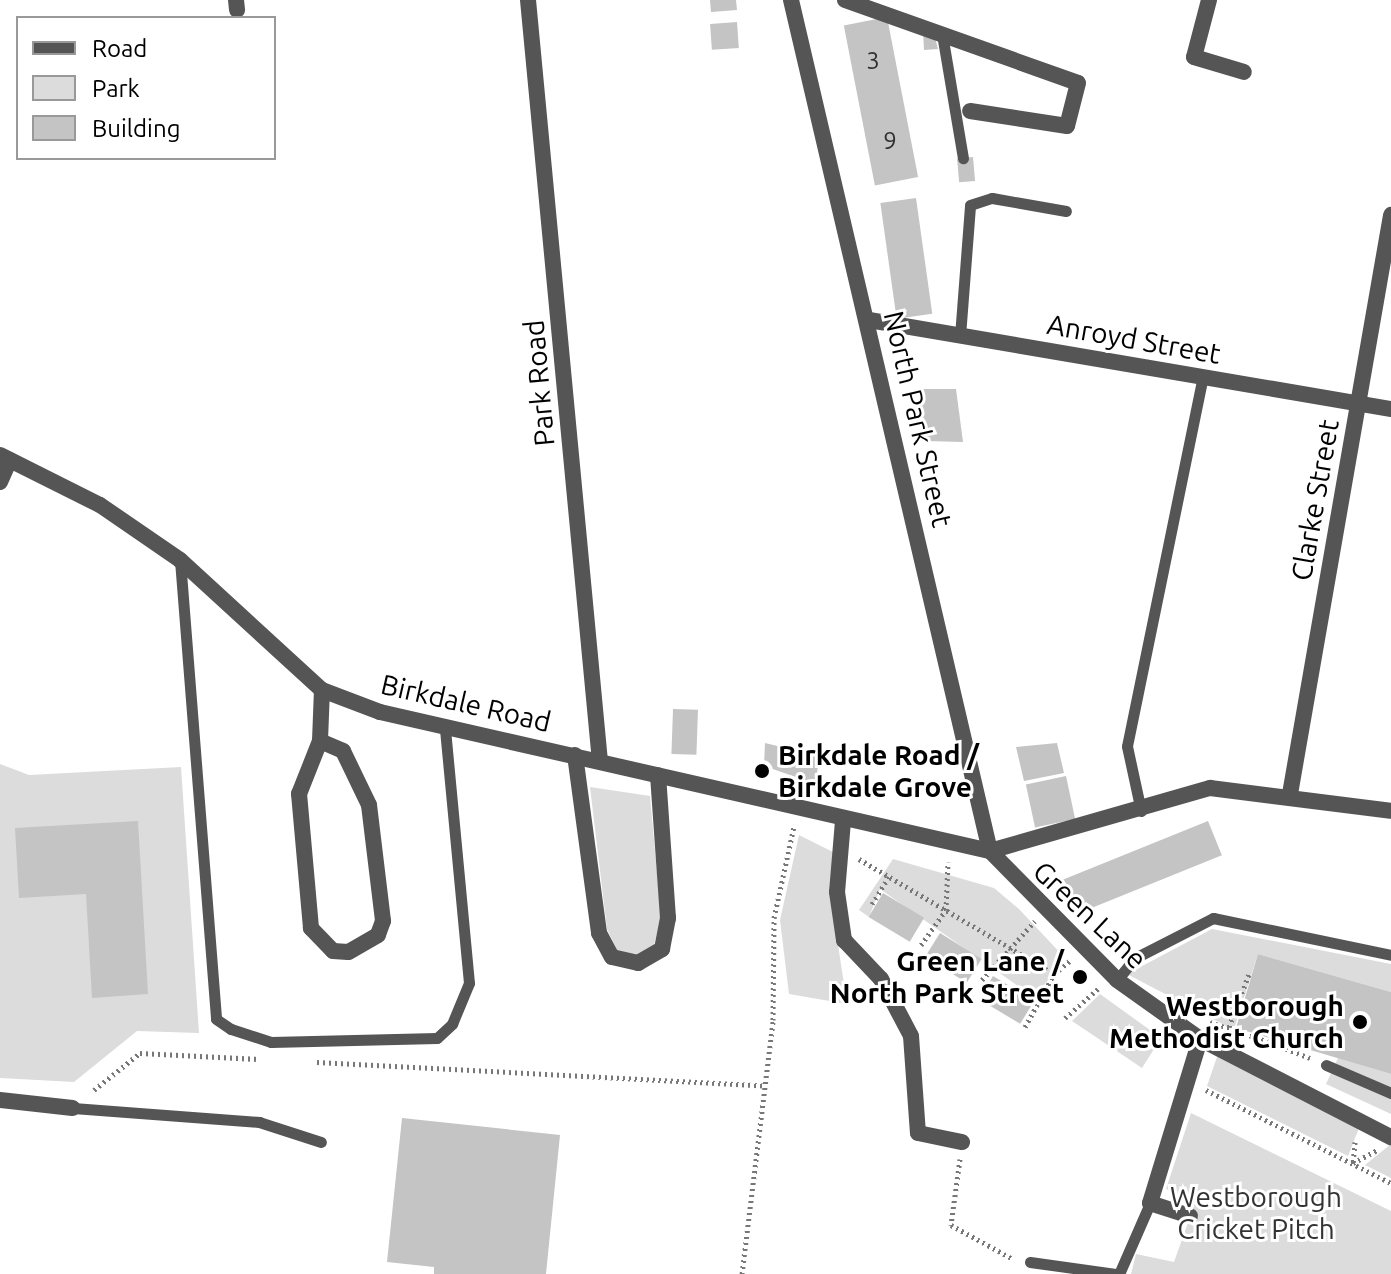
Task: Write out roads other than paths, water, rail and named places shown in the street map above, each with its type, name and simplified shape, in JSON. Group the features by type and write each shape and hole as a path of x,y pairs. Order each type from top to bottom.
{"street":[{"name":"Park Road","path":"528,0 600,761"},
{"name":"North Park Street","path":"791,0 869,320 990,851"},
{"path":"845,0 1078,83 1067,126 970,111"},
{"path":"1209,0 1194,57 1244,72"},
{"name":"Clarke Street","path":"1290,794 1391,215"},
{"name":"Anroyd Street","path":"869,320 1391,409"},
{"name":"Birkdale Road","path":"5,458 100,505 180,560 322,690 445,728 575,755 949,846 990,851"},
{"path":"0,482 5,458"},
{"path":"320,741 343,751 369,805 383,921 378,935 348,952 333,951 311,928 299,794 320,741 322,690"},
{"path":"575,755 599,933 612,957 638,963 662,949 668,918 658,775"},
{"path":"990,851 1141,811 1210,788 1290,794 1391,811"},
{"path":"843,821 837,892 844,940 881,979 911,1036 918,1133 962,1142"},
{"name":"Green Lane","path":"990,851 1043,911 1115,978 1200,1039 1391,1137"},
{"path":"1190,1216 1150,1203 1200,1039"},
{"path":"0,1100 73,1108"}],"lane":[{"path":"942,34 963,158"},
{"path":"960,336 970,205 992,198 1066,211"},
{"path":"1141,811 1127,746 1203,377"},
{"path":"180,560 216,1019 231,1029 271,1042 422,1039 437,1038 452,1024 469,983 445,728"},
{"path":"1115,978 1135,958 1213,918 1391,955"},
{"path":"1326,1065 1391,1093"},
{"path":"73,1108 259,1122 321,1142"},
{"path":"1030,1262 1118,1274 1150,1203"}],"place":[{"name":"Birkdale Road / Birkdale Grove","path":"762,771"},
{"name":"Green Lane / North Park Street","path":"1080,977"},
{"name":"Westborough Methodist Church","path":"1360,1022"}],"park label":[{"name":"Westborough Cricket Pitch","path":"1256,1213"}]}
